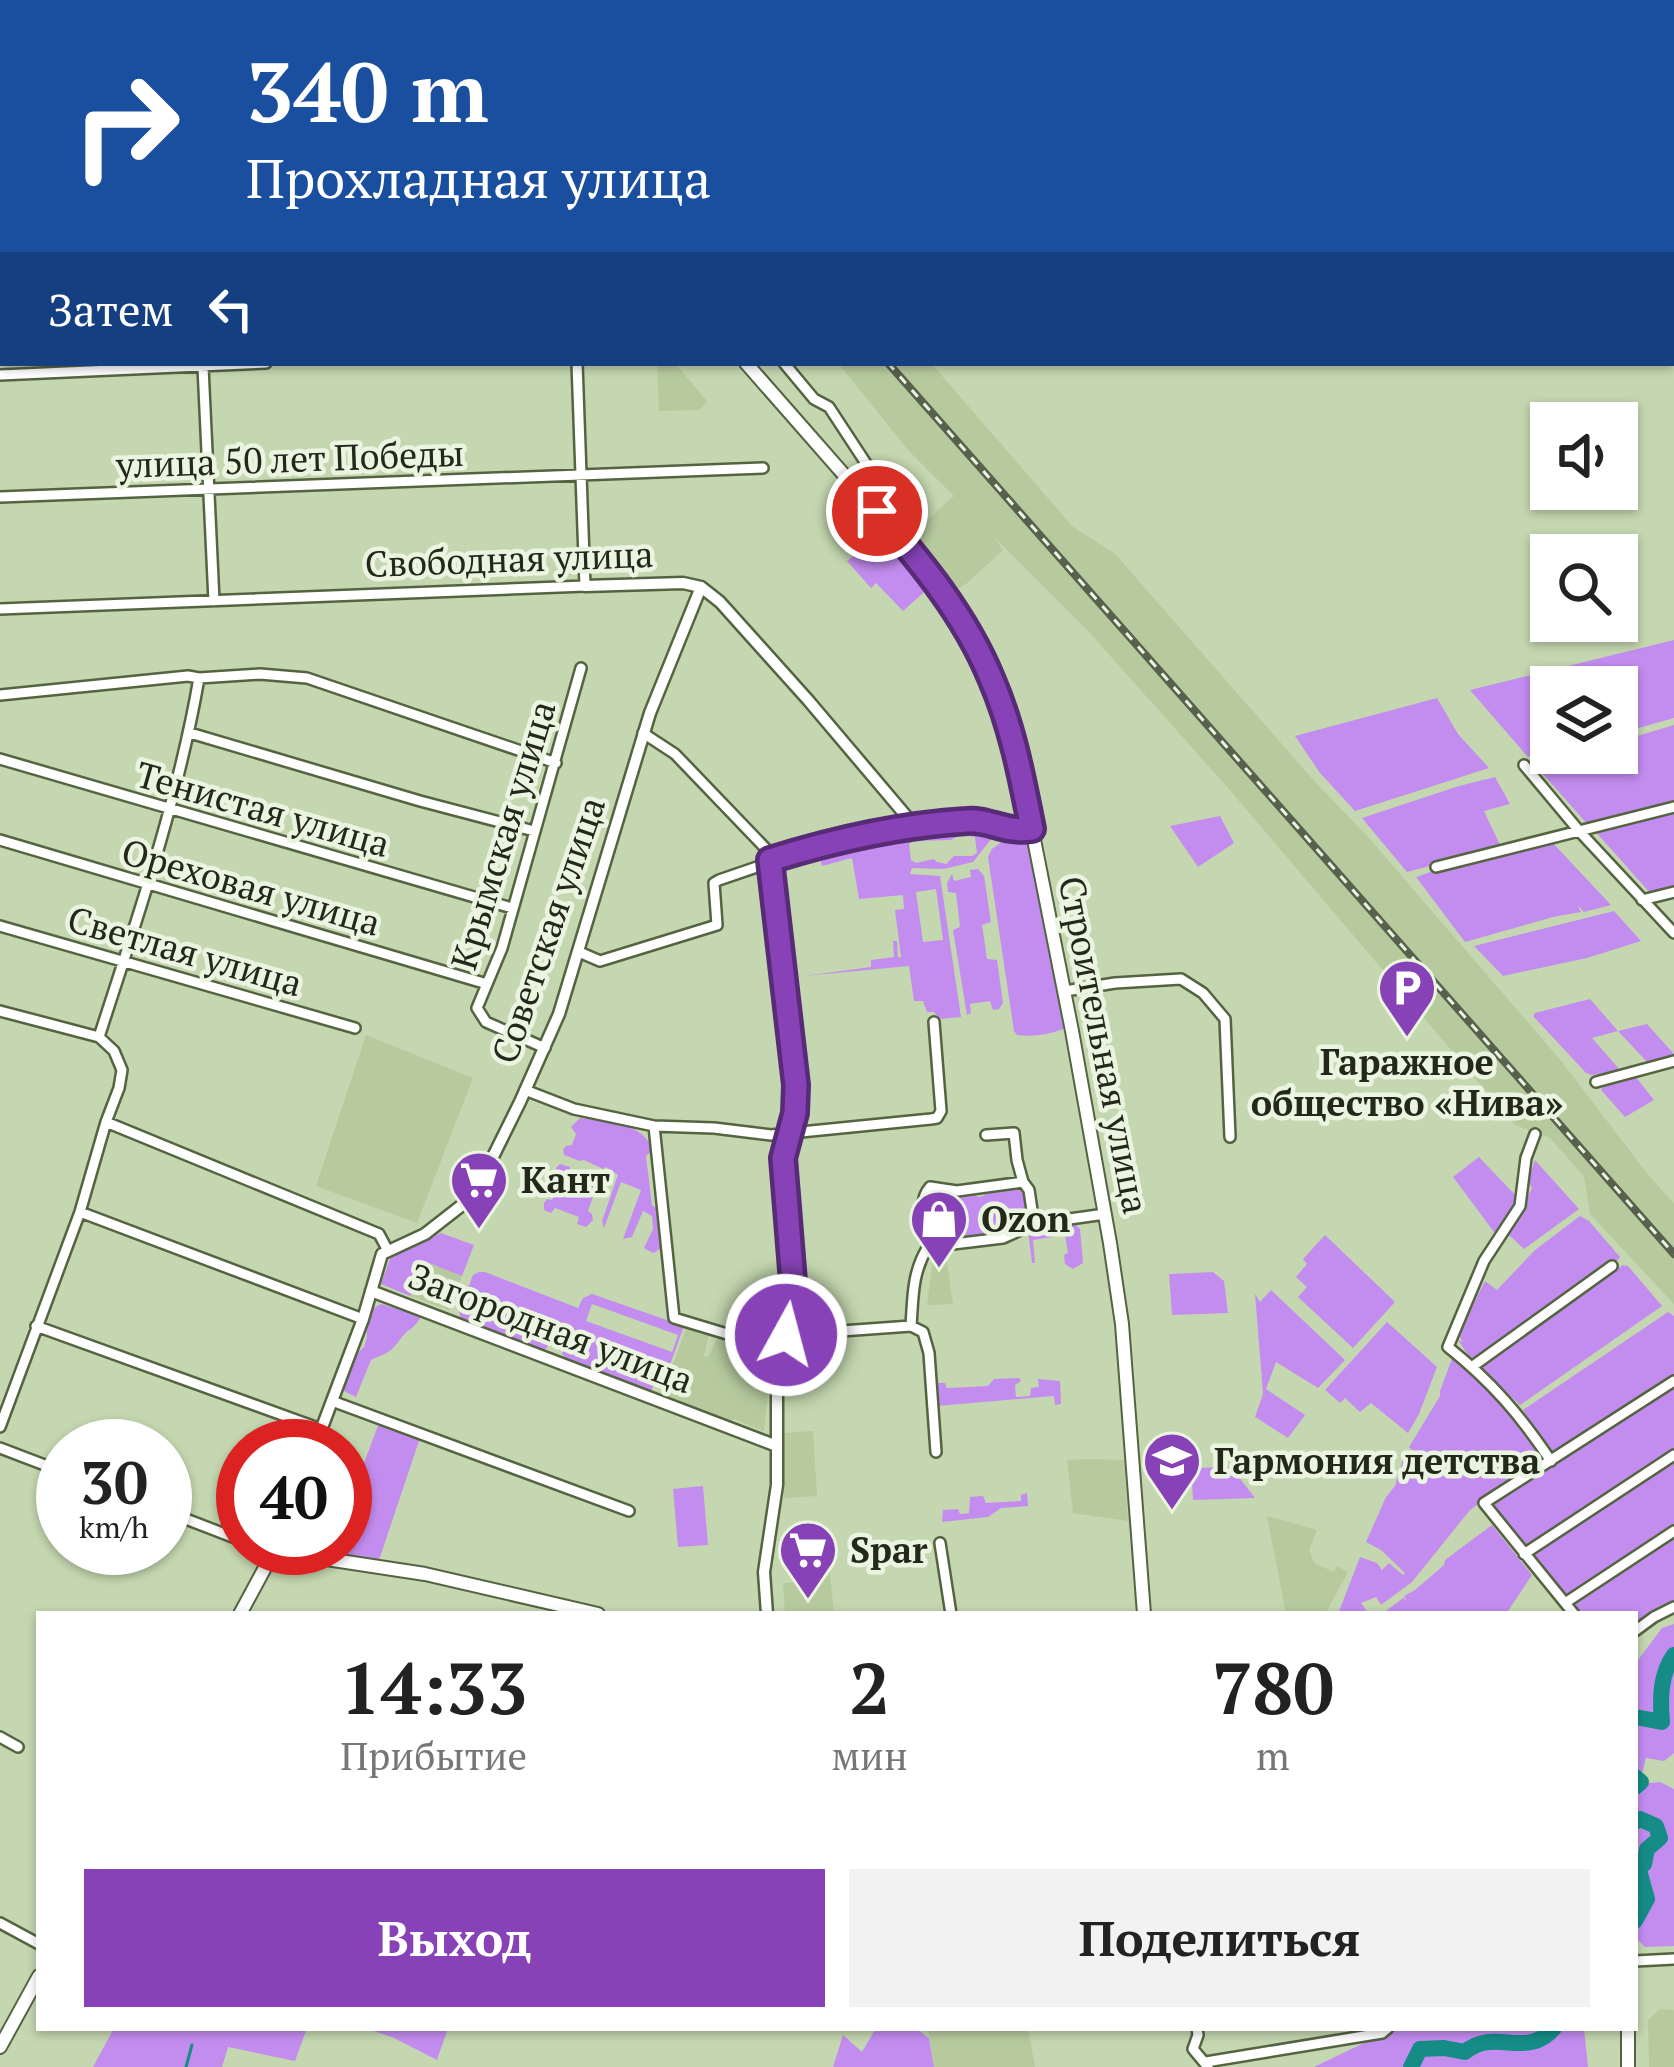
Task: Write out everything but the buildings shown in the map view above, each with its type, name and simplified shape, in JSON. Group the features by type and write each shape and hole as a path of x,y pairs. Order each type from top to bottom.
{"main road":[{"name":"Строительная улица","path":"749,366 909,548 949,601 990,674 1003,710 1020,769 1065,991 1105,1214 1122,1324 1144,1611"},
{"path":"372,1565 585,1611"},
{"path":"241,1611 259,1575"},
{"path":"0,2047 36,1981"},
{"path":"1628,2031 1628,2067"}],"street":[{"path":"0,375 219,366"},
{"path":"578,366 586,586"},
{"path":"786,366 814,399 829,407 892,503"},
{"path":"203,367 214,601"},
{"name":"улица 50 лет Победы","path":"0,497 763,468"},
{"name":"Свободная улица","path":"0,609 586,586 700,586 720,602 824,718 907,817 908,827"},
{"name":"Советская улица","path":"387,1250 425,1234 466,1202 526,1090 579,952 663,675 700,586"},
{"name":"Крымская улица","path":"545,1048 486,1022 477,1009 502,947 581,668"},
{"path":"0,695 188,676 285,674 556,763"},
{"path":"99,1037 170,810 199,678"},
{"path":"190,733 534,831"},
{"path":"643,733 675,754 769,853 770,860 796,1085 795,1113 783,1158 794,1294 786,1335 777,1349 777,1485 764,1572 767,1611"},
{"name":"Тенистая улица","path":"0,759 512,908"},
{"path":"1524,765 1674,933"},
{"path":"1436,867 1674,807"},
{"path":"579,952 600,961 717,925 714,883 814,847 908,827 975,820 1004,830 1032,829"},
{"name":"Ореховая улица","path":"0,840 487,984"},
{"path":"1642,900 1674,892"},
{"name":"Светлая улица","path":"0,926 355,1028"},
{"path":"1065,991 1180,979 1203,993 1225,1019 1230,1137"},
{"path":"0,1011 99,1037 114,1051 122,1070 80,1212 0,1427"},
{"path":"526,1090 574,1109 654,1126 788,1134 937,1118 941,1111 934,1022"},
{"path":"1596,1082 1673,1063"},
{"path":"106,1122 379,1234 387,1250 325,1419"},
{"path":"654,1126 674,1318 777,1349"},
{"path":"986,1136 1014,1133 1034,1224"},
{"path":"1535,1134 1526,1158 1520,1206 1484,1261 1448,1347 1517,1411 1551,1461"},
{"path":"911,1326 915,1277 928,1247 925,1192 930,1187 957,1191 1023,1182"},
{"path":"80,1212 363,1319"},
{"path":"928,1247 1003,1238 1034,1224 1105,1214"},
{"path":"1473,1366 1612,1266"},
{"name":"Загородная улица","path":"370,1291 777,1446"},
{"path":"36,1326 293,1419"},
{"path":"786,1335 911,1326 923,1332 929,1353 936,1452"},
{"path":"1572,1611 1484,1503 1674,1381"},
{"path":"332,1401 629,1511"},
{"path":"0,1448 36,1462"},
{"path":"1524,1554 1674,1454"},
{"path":"1565,1603 1674,1531"},
{"path":"940,1543 951,1611"},
{"path":"1638,1629 1674,1607"},
{"path":"0,1737 18,1747"},
{"path":"0,1923 36,1942"},
{"path":"1638,1961 1674,1959"},
{"path":"1197,2031 1193,2049 1207,2065 1384,2031"}],"shaded area":[{"path":"657,366 678,366 707,401 700,410 659,411"},
{"path":"840,366 934,366 1072,526 1115,554 1370,839 1562,1062 1674,1203 1674,1304 1590,1214 1584,1176 1550,1138 1515,1125 1227,787 1088,631 993,536 1003,550 966,584 958,588 944,578 924,547 908,533 954,496 908,450"},
{"path":"873,519 925,580 923,593 903,611 876,583 871,588 847,561 856,554 854,545"},
{"path":"1674,640 1674,718 1638,728 1638,666 1568,666"},
{"path":"1530,675 1530,756 1528,757 1470,690"},
{"path":"1437,698 1458,734 1489,768 1355,811 1295,736"},
{"path":"1674,725 1674,806 1589,826 1543,774 1638,774 1638,736"},
{"path":"1495,777 1510,804 1484,811 1501,847 1407,872 1362,818 1459,786"},
{"path":"1674,811 1674,890 1652,895 1594,830"},
{"path":"1220,816 1234,843 1198,867 1170,826"},
{"path":"973,824 995,830 973,862 944,869 912,868 910,874 940,876 961,1017 939,1019 927,1012 923,1001 914,1001 909,966 804,976 871,967 871,960 894,957 893,941 901,957 895,910 904,909 903,895 859,899 852,858 822,866 818,849","holes":["960,835 975,837 977,853 954,856 946,864 934,859 911,860 909,844 913,841 951,840","936,889 943,940 923,942 916,892"]},
{"path":"1008,837 1030,847 1065,1024 1046,1034 1017,1035 1014,1031 988,857"},
{"path":"1549,839 1611,905 1584,912 1577,905 1581,912 1465,942 1416,877 1442,868"},
{"path":"978,869 984,876 991,922 982,925 987,959 997,960 1003,1003 993,1010 990,1001 970,1004 967,1015 953,930 960,927 956,893 948,892 947,883 952,874 954,881 971,877 970,870"},
{"path":"1614,911 1641,941 1503,976 1474,946"},
{"path":"1590,999 1618,1031 1592,1038 1620,1070 1586,1073 1533,1016"},
{"path":"1647,1024 1674,1058 1649,1064 1618,1031"},
{"path":"366,1035 473,1078 417,1223 316,1186"},
{"path":"1635,1076 1654,1100 1625,1117 1601,1090 1605,1084"},
{"path":"580,1118 623,1125 648,1142 652,1205 659,1210 662,1248 653,1253 644,1248 653,1229 652,1216 643,1211 632,1237 623,1239 641,1190 621,1182 604,1228 602,1221 618,1175 564,1155 576,1134 571,1127"},
{"path":"1479,1157 1517,1197 1497,1236 1453,1177"},
{"path":"1535,1160 1579,1209 1524,1249 1509,1235 1532,1188 1528,1181"},
{"path":"560,1164 570,1167 570,1175 595,1184 597,1179 604,1182 600,1192 595,1191 588,1211 593,1220 586,1227 577,1224 579,1217 555,1208 551,1213 544,1210 560,1179 556,1168"},
{"path":"1018,1185 1028,1194 1029,1223 1001,1237 968,1241 966,1237 948,1243 932,1239 925,1204 931,1190 970,1191 978,1197 987,1189"},
{"path":"1580,1216 1620,1257 1617,1261 1471,1359 1458,1335 1485,1281 1497,1290 1535,1250"},
{"path":"1073,1222 1080,1229 1083,1263 1073,1269 1065,1264 1065,1235 1033,1240 1032,1263 1028,1230"},
{"path":"441,1233 474,1245 462,1276 424,1261 410,1296 381,1284 391,1256"},
{"path":"1325,1235 1395,1302 1353,1348 1298,1297 1307,1287 1296,1277 1307,1264 1303,1259"},
{"path":"945,1249 953,1304 927,1305 934,1251"},
{"path":"424,1261 462,1276 449,1310 410,1296"},
{"path":"1623,1265 1662,1306 1520,1405 1480,1367 1482,1363"},
{"path":"485,1272 578,1308 592,1294 684,1326 662,1387 654,1384 651,1392 568,1360 563,1349 549,1344 540,1350 461,1320 459,1311 473,1275","holes":["592,1304 678,1335 672,1352 586,1321"]},
{"path":"1213,1272 1224,1281 1228,1313 1172,1315 1169,1274"},
{"path":"1271,1290 1345,1360 1318,1388 1276,1362 1266,1389 1305,1415 1288,1438 1255,1417 1263,1394 1255,1294 1260,1302"},
{"path":"381,1304 421,1316 392,1349 371,1360 356,1397 342,1390 355,1355 364,1347 372,1309"},
{"path":"1668,1312 1674,1316 1674,1375 1551,1452 1523,1410"},
{"path":"1387,1322 1437,1367 1408,1433 1371,1403 1360,1412 1345,1398 1340,1403 1325,1390"},
{"path":"687,1326 709,1334 704,1356 708,1357 718,1337 732,1342 731,1347 759,1356 755,1367 770,1373 764,1431 662,1394"},
{"path":"1453,1356 1506,1404 1537,1446 1531,1467 1470,1510 1412,1582 1381,1605 1376,1597 1361,1603 1367,1611 1339,1611 1360,1557 1382,1570 1389,1563 1405,1573 1366,1542 1395,1486 1403,1459 1414,1466 1420,1457 1409,1447"},
{"path":"1019,1378 1016,1397 1030,1396 1031,1388 1039,1387 1038,1379 1060,1381 1061,1404 1055,1405 1054,1396 937,1406 937,1383 947,1388 988,1386 994,1379"},
{"path":"1674,1383 1674,1450 1525,1548 1493,1508 1494,1502"},
{"path":"379,1423 420,1438 379,1560 372,1559 372,1442"},
{"path":"813,1431 817,1496 784,1498 783,1433"},
{"path":"1674,1458 1674,1526 1566,1598 1530,1554"},
{"path":"1067,1460 1124,1460 1128,1521 1073,1513"},
{"path":"1191,1464 1239,1466 1238,1476 1255,1498 1193,1500"},
{"path":"703,1486 708,1545 678,1547 673,1489"},
{"path":"1027,1493 1028,1506 942,1522 943,1510 969,1513 970,1497 983,1496 986,1503 1021,1501"},
{"path":"1267,1516 1317,1530 1309,1549 1314,1563 1348,1572 1327,1611 1285,1611"},
{"path":"1492,1525 1532,1575 1508,1611 1386,1611 1406,1600 1404,1596"},
{"path":"1674,1533 1674,1604 1638,1625 1638,1611 1575,1611 1569,1604"},
{"name":"Spar","path":"829,1564 834,1611 785,1611 783,1583 800,1582 801,1570"},
{"path":"1674,1624 1674,1753 1664,1761 1646,1758 1639,1784 1660,1782 1674,1789 1674,1946 1645,1947 1638,1940 1638,1660 1662,1628"},
{"path":"1660,2009 1674,2010 1674,2067 1649,2067 1648,2020"},
{"path":"112,2031 306,2031 295,2061 228,2047 222,2067 93,2067"},
{"path":"373,2031 447,2031 437,2060"},
{"path":"874,2031 919,2031 929,2038 934,2067 833,2067 843,2035 862,2052"},
{"path":"928,2031 1029,2031 1035,2067 934,2067"},
{"path":"1389,2031 1584,2031 1588,2067 1314,2067"}],"waterway":[{"path":"1638,1718 1662,1722 1664,1678 1674,1655"},
{"path":"1638,1780 1638,1784"},
{"path":"1638,1820 1656,1826 1660,1838 1638,1866"},
{"path":"1638,1866 1647,1899 1638,1916"},
{"path":"1411,2067 1420,2049 1465,2052 1487,2042 1533,2042 1551,2031"},
{"path":"186,2067 192,2045"}],"railway":[{"path":"891,366 1674,1254"}],"place":[{"name":"Гаражное общество «Нива»","path":"1407,1039"},
{"name":"Кант","path":"479,1231"},
{"name":"Ozon","path":"939,1270"},
{"name":"Гармония детства","path":"1172,1512"},
{"name":"Spar","path":"808,1601"}],"route":[{"path":"786,1335 794,1294 783,1158 795,1113 796,1085 770,860 908,827 975,820 1004,830 1032,829 1020,769 990,674 940,587 877,511"}]}
